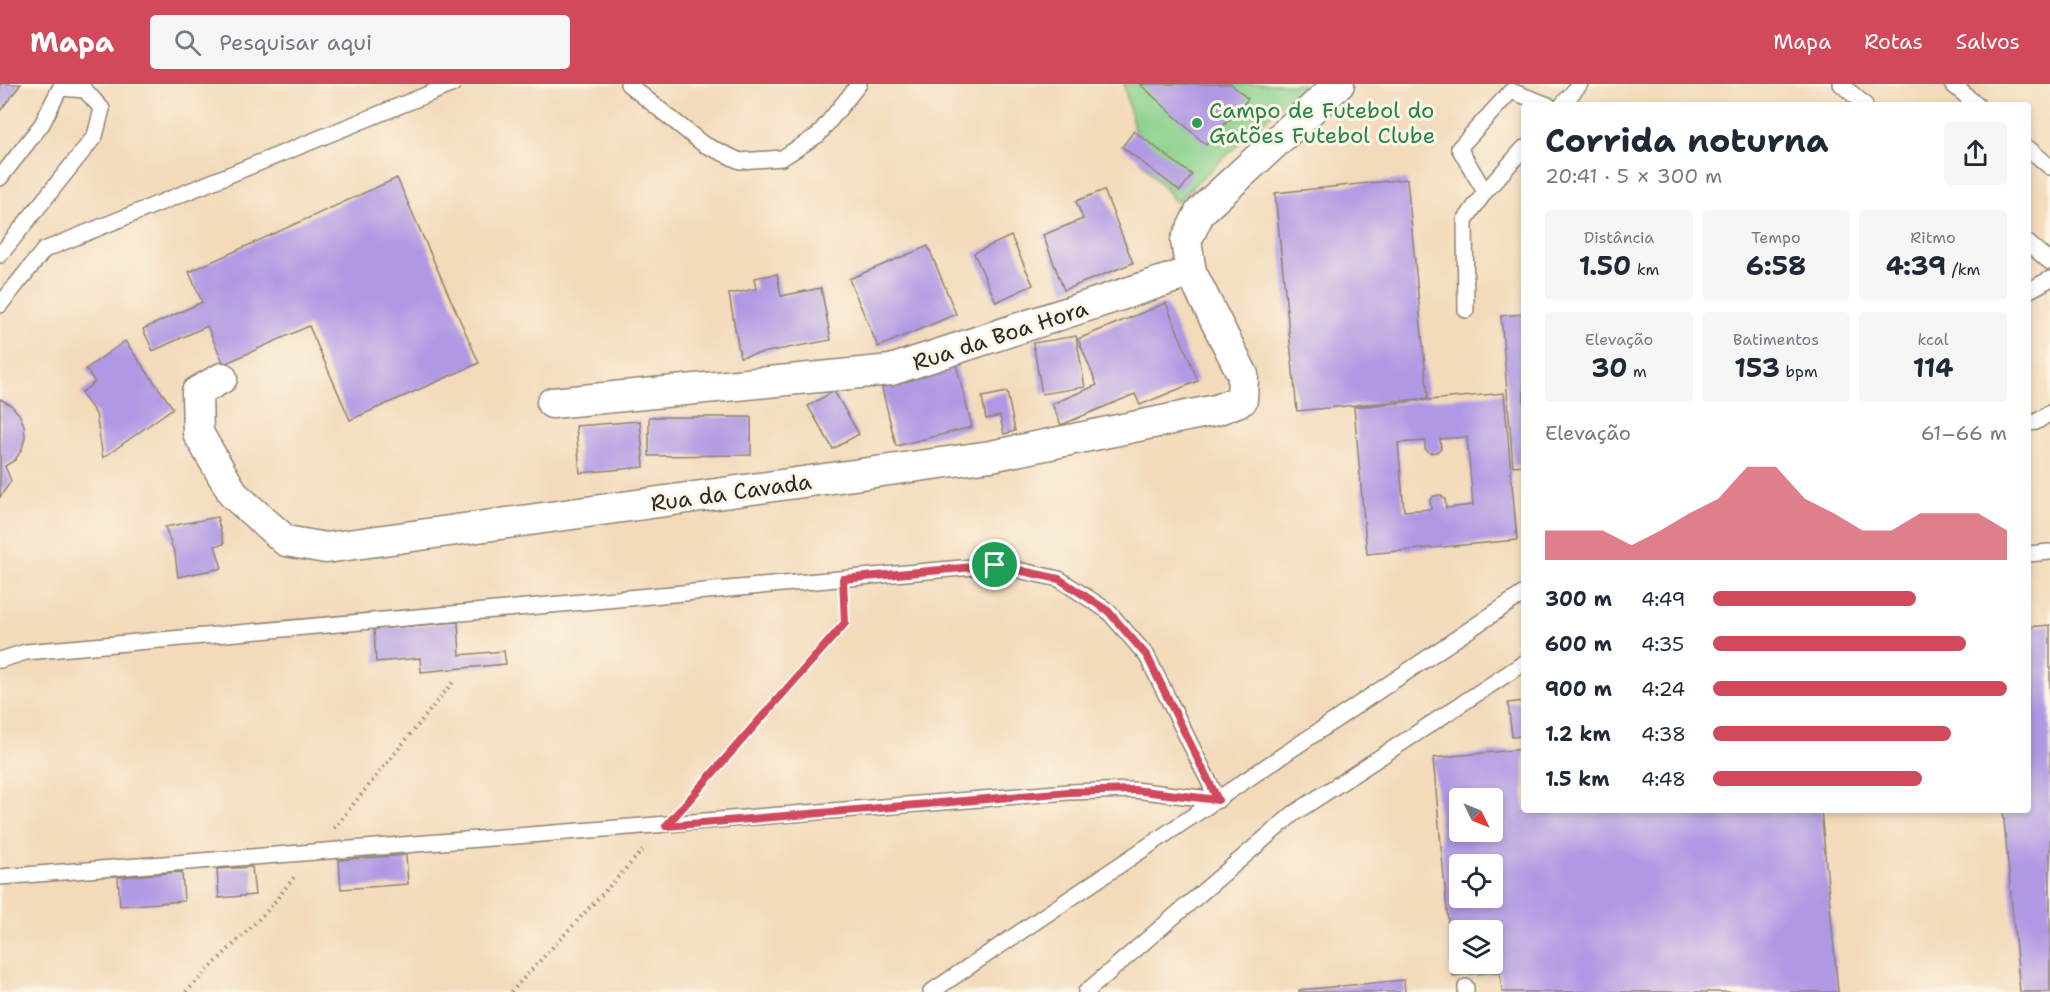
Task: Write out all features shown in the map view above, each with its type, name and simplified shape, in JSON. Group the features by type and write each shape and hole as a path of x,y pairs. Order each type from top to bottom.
{"street":[{"path":"1191,272 1186,241 1200,212 1339,84"},
{"name":"Rua da Cavada","path":"222,378 197,392 198,434 234,495 286,541 326,548 991,456 1216,410 1242,400 1243,375 1191,272"},
{"name":"Rua da Boa Hora","path":"552,403 891,370 1191,272"}],"lane":[{"path":"0,305 44,250 453,84"},
{"path":"628,84 703,144 740,161 782,158 818,135 859,84"},
{"path":"1565,102 1580,84"},
{"path":"1841,84 1862,102"},
{"path":"1952,84 1973,102"},
{"path":"0,178 42,124 60,88 85,90 102,109 95,136 0,255"},
{"path":"1485,192 1459,147 1511,91 1540,102"},
{"path":"1466,310 1465,220 1485,192 1521,151"},
{"path":"2031,151 2050,167"},
{"path":"2031,246 2050,262"},
{"path":"2031,289 2050,279"},
{"path":"2031,423 2050,413"},
{"path":"2031,554 2050,552"},
{"path":"0,660 26,652 995,565 1059,579 1108,611 1147,656 1218,800"},
{"path":"931,992 1521,595"},
{"path":"1086,992 1293,814 1521,665"},
{"path":"0,877 666,826 1069,792 1134,790 1218,800"}],"path":[{"path":"511,992 666,826 845,623 843,579"}],"green space":[{"name":"Campo de Futebol do Gatões Futebol Clube","path":"1124,84 1304,84 1176,202 1141,161"}],"building":[{"path":"0,84 21,84 0,111"},
{"path":"1140,84 1231,84 1248,99 1206,145"},
{"path":"1134,131 1192,175 1180,191 1122,147"},
{"path":"397,178 479,363 350,420 309,326 224,364 207,326 153,351 143,329 202,302 189,272"},
{"path":"1407,179 1428,398 1297,411 1275,193"},
{"path":"1104,190 1133,263 1064,290 1043,235 1083,219 1076,201"},
{"path":"1011,236 1033,285 996,302 974,253"},
{"path":"928,246 956,314 878,347 849,279"},
{"path":"777,274 781,296 821,288 831,340 740,357 729,294 756,289 754,278"},
{"path":"1166,303 1198,381 1140,405 1135,394 1061,425 1052,404 1097,385 1078,339"},
{"path":"1521,314 1521,465 1513,466 1501,316"},
{"path":"1076,336 1085,387 1042,394 1033,343"},
{"path":"125,341 173,408 103,458 96,414 81,393 95,382 86,369"},
{"path":"956,364 972,427 896,446 881,384"},
{"path":"834,391 859,434 833,449 808,406"},
{"path":"1007,392 1015,431 1004,434 1000,416 986,419 982,397"},
{"path":"1504,393 1517,540 1367,554 1354,407","holes":["1467,437 1473,505 1446,508 1445,499 1441,495 1434,496 1430,500 1431,509 1404,511 1398,443 1425,441 1425,449 1430,453 1437,452 1441,448 1440,439"]},
{"path":"0,399 11,405 19,414 24,425 25,437 22,449 15,460 5,466 11,481 0,497"},
{"path":"649,417 751,417 751,455 649,456"},
{"path":"640,421 644,467 580,473 576,426"},
{"path":"217,517 224,544 215,546 222,568 178,577 175,554 165,527"},
{"path":"458,622 460,655 504,651 506,664 421,672 420,658 376,662 374,629"},
{"path":"2050,625 2050,992 2020,992 2003,813 2031,813 2031,627"},
{"path":"1521,701 1521,736 1512,737 1508,703"},
{"path":"1521,749 1521,813 1821,813 1838,992 1502,992 1500,974 1503,974 1503,920 1449,920 1449,932 1433,758"},
{"path":"406,855 408,884 341,889 339,860"},
{"path":"252,867 255,895 219,898 217,869"},
{"path":"182,872 184,901 120,906 118,877"},
{"path":"1453,974 1476,974 1453,976"},
{"path":"1404,980 1405,992 1299,992 1299,990"}],"place":[{"name":"Campo de Futebol do Gatões Futebol Clube","path":"1197,123"}],"route":[{"path":"995,565 1059,579 1108,611 1147,656 1218,800 1134,790 1069,792 666,826 845,623 843,579 995,565"}]}
